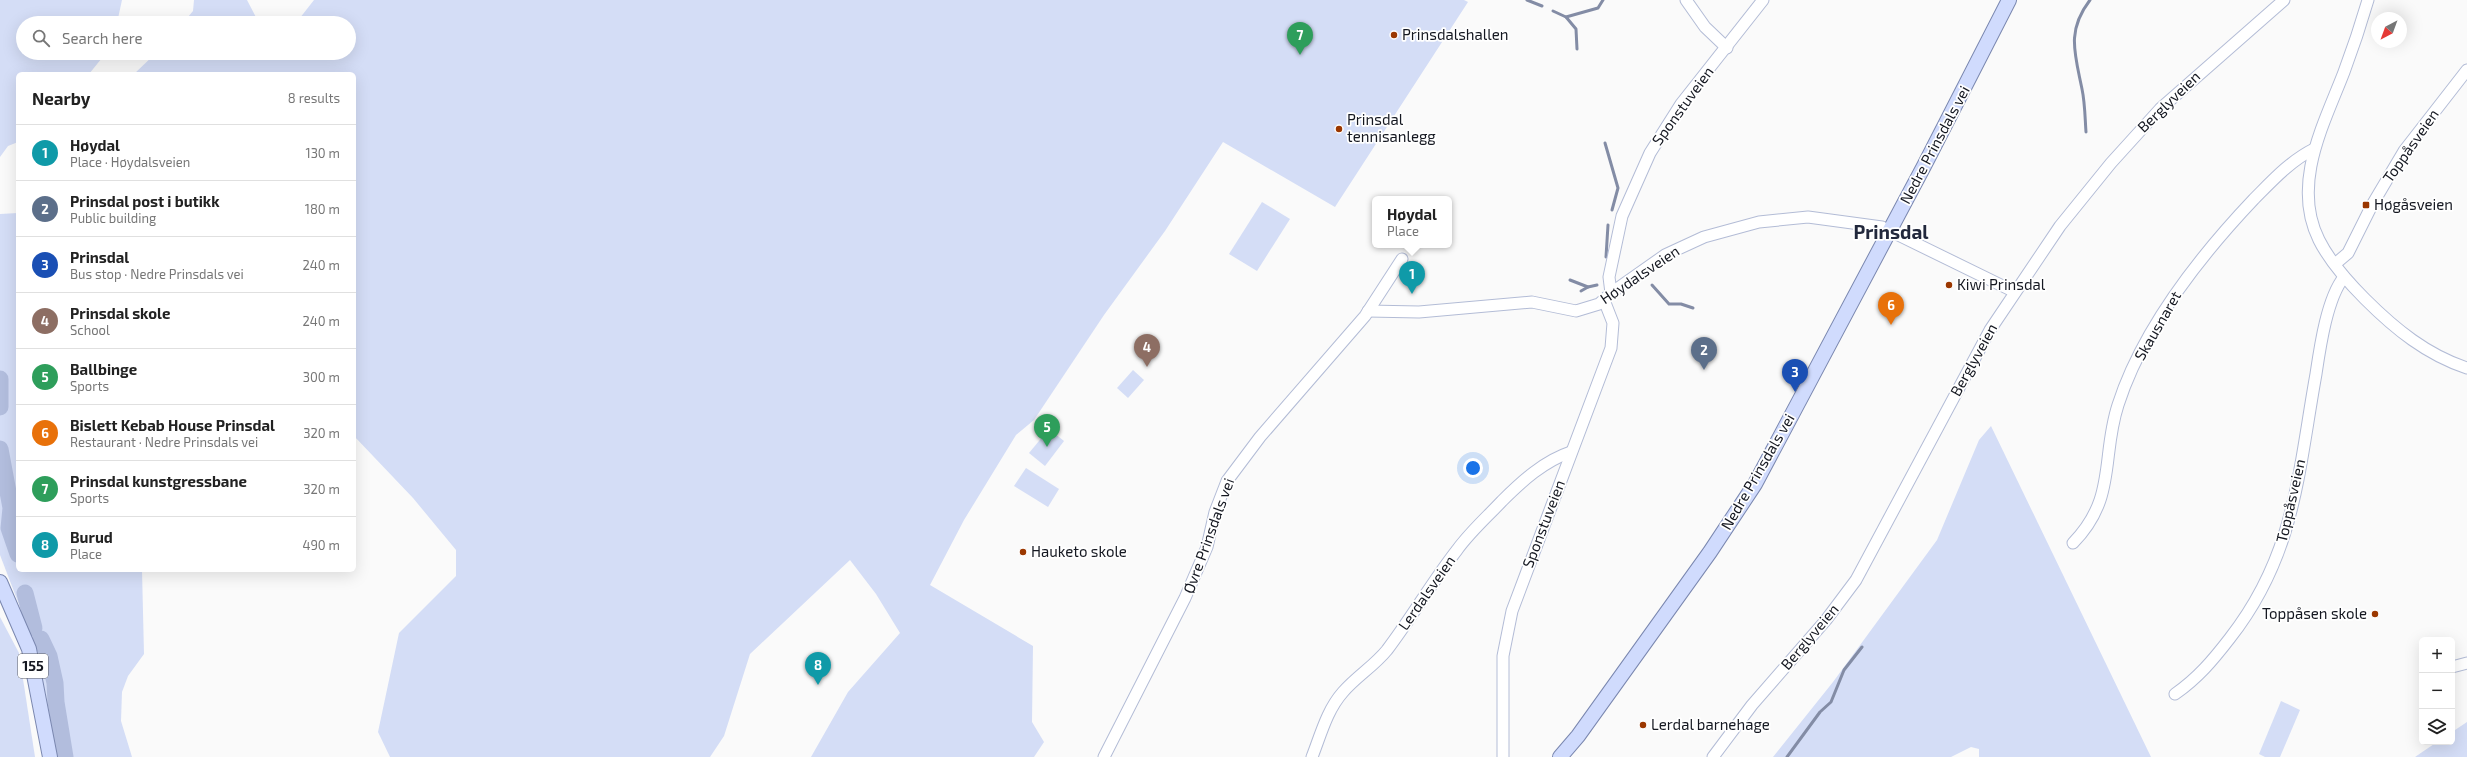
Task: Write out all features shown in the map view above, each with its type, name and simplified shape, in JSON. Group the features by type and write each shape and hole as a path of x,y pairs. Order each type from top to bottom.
{"main road":[{"name":"Nedre Prinsdals vei","path":"1560,757 1578,736 1710,552 1749,493 1890,230 2009,0"},
{"name":"155","path":"0,582 30,655 50,756"},
{"name":"Nedre Prinsdals vei","path":"1568,757 1578,736"}],"street":[{"path":"1686,0 1705,27 1727,48"},
{"name":"Sponstuveien","path":"1503,757 1501,719 1503,656 1512,611 1571,452 1596,392 1613,340 1612,315 1608,296 1609,277 1622,216 1650,153 1681,104 1727,48 1763,0"},
{"name":"Berglyveien","path":"1713,757 1752,705 1826,620 1856,580 1990,330 2062,222 2110,163 2160,109 2284,0"},
{"path":"2368,0 2350,56 2314,149 2308,189 2312,216 2318,239 2344,277 2400,332 2439,356 2467,368"},
{"name":"Toppåsveien","path":"2335,264 2348,253 2372,205 2404,151 2467,70"},
{"name":"Skausnaret","path":"2073,543 2088,525 2105,491 2112,426 2118,405 2136,364 2168,307 2206,253 2235,219 2270,182 2302,155 2314,149"},
{"name":"Høydalsveien","path":"1368,311 1419,312 1532,302 1576,312 1608,296 1665,255 1683,246 1744,225 1788,218 1808,217 1858,222 1890,230 2015,292"},
{"name":"Øvre Prinsdals vei","path":"1104,757 1186,598 1207,547 1215,512 1227,481 1260,437 1333,355 1368,311 1402,259"},
{"name":"Toppåsveien","path":"2175,694 2195,680 2208,666 2253,607 2269,577 2287,532 2295,497 2319,354 2336,289 2344,277"},
{"name":"Lerdalsveien","path":"1312,757 1329,712 1342,692 1356,678 1368,671 1386,652 1457,550 1475,527 1524,480 1544,465 1571,452"},
{"path":"2455,666 2467,663"}],"shaded area":[{"path":"0,0 122,0 119,16 16,16 16,60 100,60 91,72 16,72 16,143 8,146 0,157"},
{"path":"194,0 247,0 255,16 189,16 193,11"},
{"path":"314,0 1464,0 1468,2 1335,207 1223,142 1165,231 1104,315 1034,420 1016,435 964,520 930,585 1033,646 1032,722 1044,742 1034,757 811,757 848,692 900,633 876,594 850,560 750,654 724,736 710,757 390,757 378,732 399,633 456,576 456,550 413,498 356,438 356,72 136,72 149,60 356,60 356,16 301,16"},
{"path":"1262,202 1290,219 1257,271 1229,254"},
{"path":"16,213 16,572 142,572 144,654 128,676 122,692 121,721 132,757 55,757 46,696 33,641 0,555 0,214"},
{"path":"1133,370 1144,380 1128,398 1117,388"},
{"path":"1991,426 2151,757 1979,757 1979,749 1971,747 1951,757 1773,757 1833,682 1937,540 1979,440"},
{"path":"1049,429 1064,441 1045,466 1029,453"},
{"path":"1026,468 1059,489 1048,507 1014,486"},
{"path":"0,617 19,653 35,757 0,757"},
{"path":"2281,701 2300,710 2280,757 2265,757 2259,754"},
{"path":"2467,722 2467,757 2415,757 2433,745 2455,745 2455,730"}],"waterway":[{"path":"1527,0 1542,6"},
{"path":"1566,17 1598,8 1603,0"},
{"path":"2086,132 2084,100 2074,43 2075,33 2082,11 2090,0"},
{"path":"1553,11 1566,17 1576,29 1577,49"},
{"path":"1605,143 1618,188 1612,210"},
{"path":"1606,257 1608,225"},
{"path":"1570,280 1588,287 1597,285"},
{"path":"1652,285 1669,304 1681,304 1693,308"},
{"path":"1581,291 1588,287"},
{"path":"0,379 0,407"},
{"path":"0,449 11,508 9,528 16,548"},
{"path":"25,593 34,628"},
{"path":"41,639 49,656 55,683 56,702 65,757"},
{"path":"1787,757 1820,712 1831,702 1844,670 1862,647"}],"place":[{"name":"Prinsdalshallen","path":"1394,35"},
{"name":"Prinsdal kunstgressbane","path":"1300,55"},
{"name":"Prinsdal tennisanlegg","path":"1339,129"},
{"name":"Høgåsveien","path":"2366,205"},
{"name":"Kiwi Prinsdal","path":"1949,285"},
{"name":"Høydal","path":"1412,294"},
{"name":"Bislett Kebab House Prinsdal","path":"1891,325"},
{"name":"Prinsdal skole","path":"1147,367"},
{"name":"Prinsdal post i butikk","path":"1704,370"},
{"name":"Prinsdal","path":"1795,392"},
{"name":"Ballbinge","path":"1047,447"},
{"name":"Hauketo skole","path":"1023,552"},
{"name":"Toppåsen skole","path":"2375,614"},
{"name":"Burud","path":"818,685"},
{"name":"Lerdal barnehage","path":"1643,725"}],"district":[{"name":"Prinsdal","path":"1891,232"}]}
